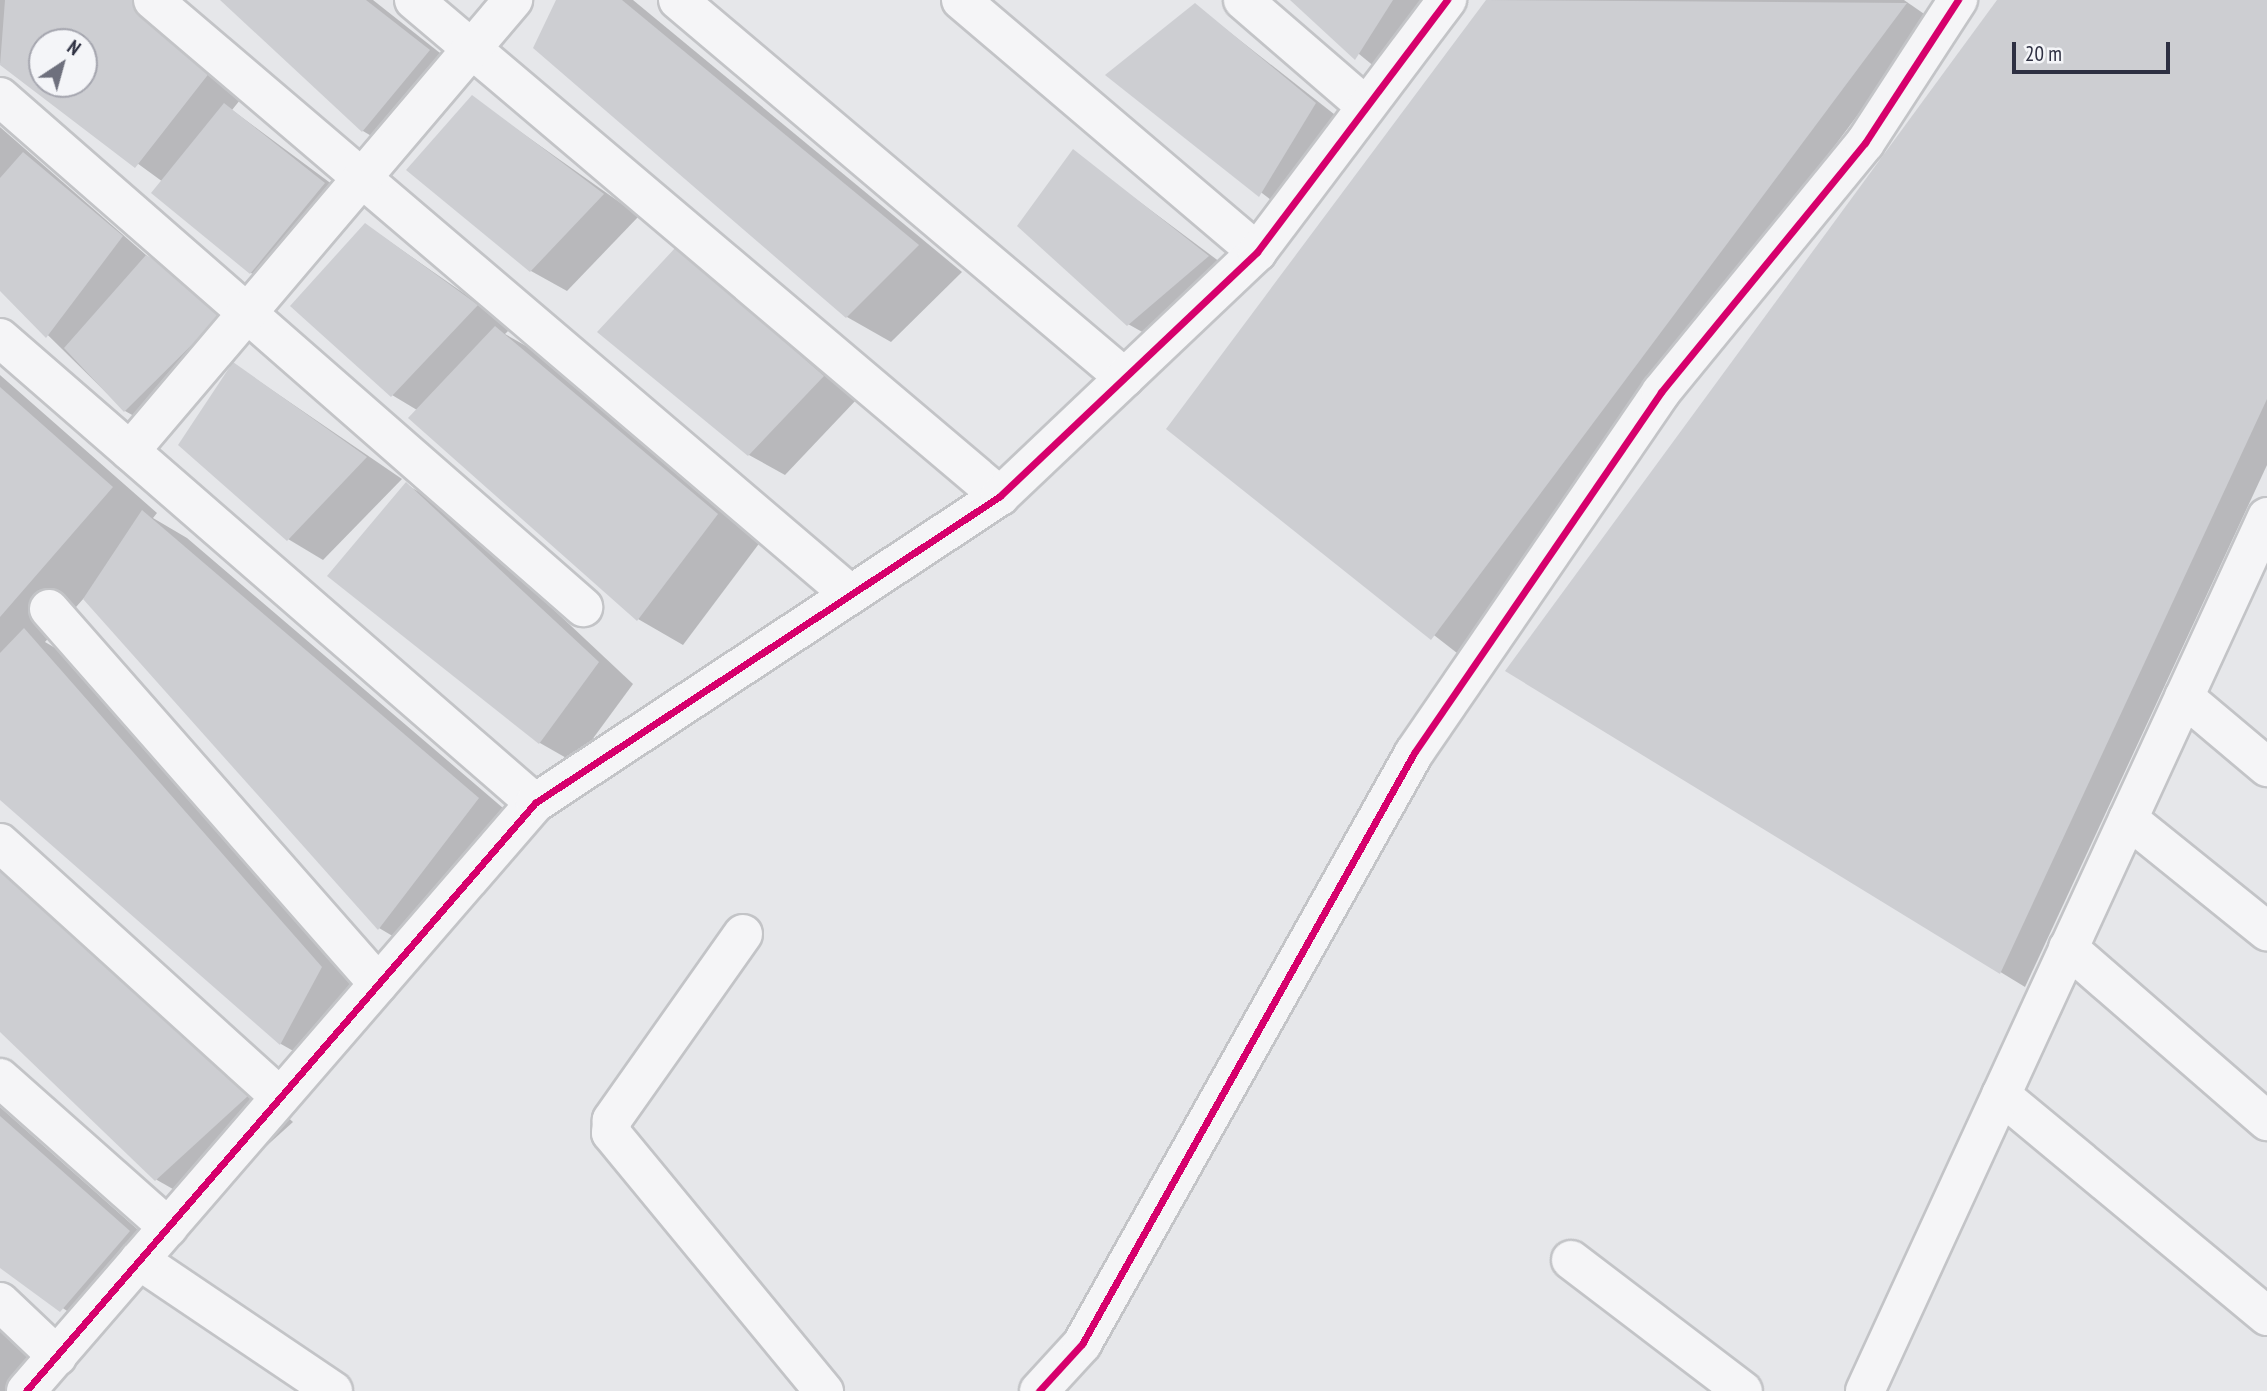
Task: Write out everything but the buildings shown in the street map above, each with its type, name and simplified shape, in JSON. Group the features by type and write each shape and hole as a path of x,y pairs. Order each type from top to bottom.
{"street":[{"path":"153,0 849,594"},
{"path":"414,0 1000,496"},
{"path":"130,451 364,180 513,0"},
{"path":"678,0 1125,378"},
{"path":"961,0 1256,251"},
{"path":"1243,0 1366,106"},
{"path":"26,1391 535,803 1000,496 1256,251 1447,0"},
{"path":"1039,1391 1082,1344 1414,753 1661,392 1865,143 1957,0"},
{"path":"0,97 583,607"},
{"path":"0,338 535,803"},
{"path":"1865,1391 2184,697 2254,584 2267,517"},
{"path":"49,609 378,984"},
{"path":"2184,697 2267,767"},
{"path":"2128,819 2267,931"},
{"path":"0,843 280,1097"},
{"path":"743,934 612,1120 611,1133 824,1391"},
{"path":"2068,948 2267,1121"},
{"path":"0,1078 167,1227"},
{"path":"2001,1095 2267,1316"},
{"path":"139,1260 333,1391"},
{"path":"1571,1260 1743,1391"},
{"path":"0,1302 57,1356"}],"cycle path":[{"path":"26,1391 535,803 1000,496 1257,252 1447,0"},
{"path":"1039,1391 1082,1344 1414,753 1661,392 1865,143 1958,0"}]}
